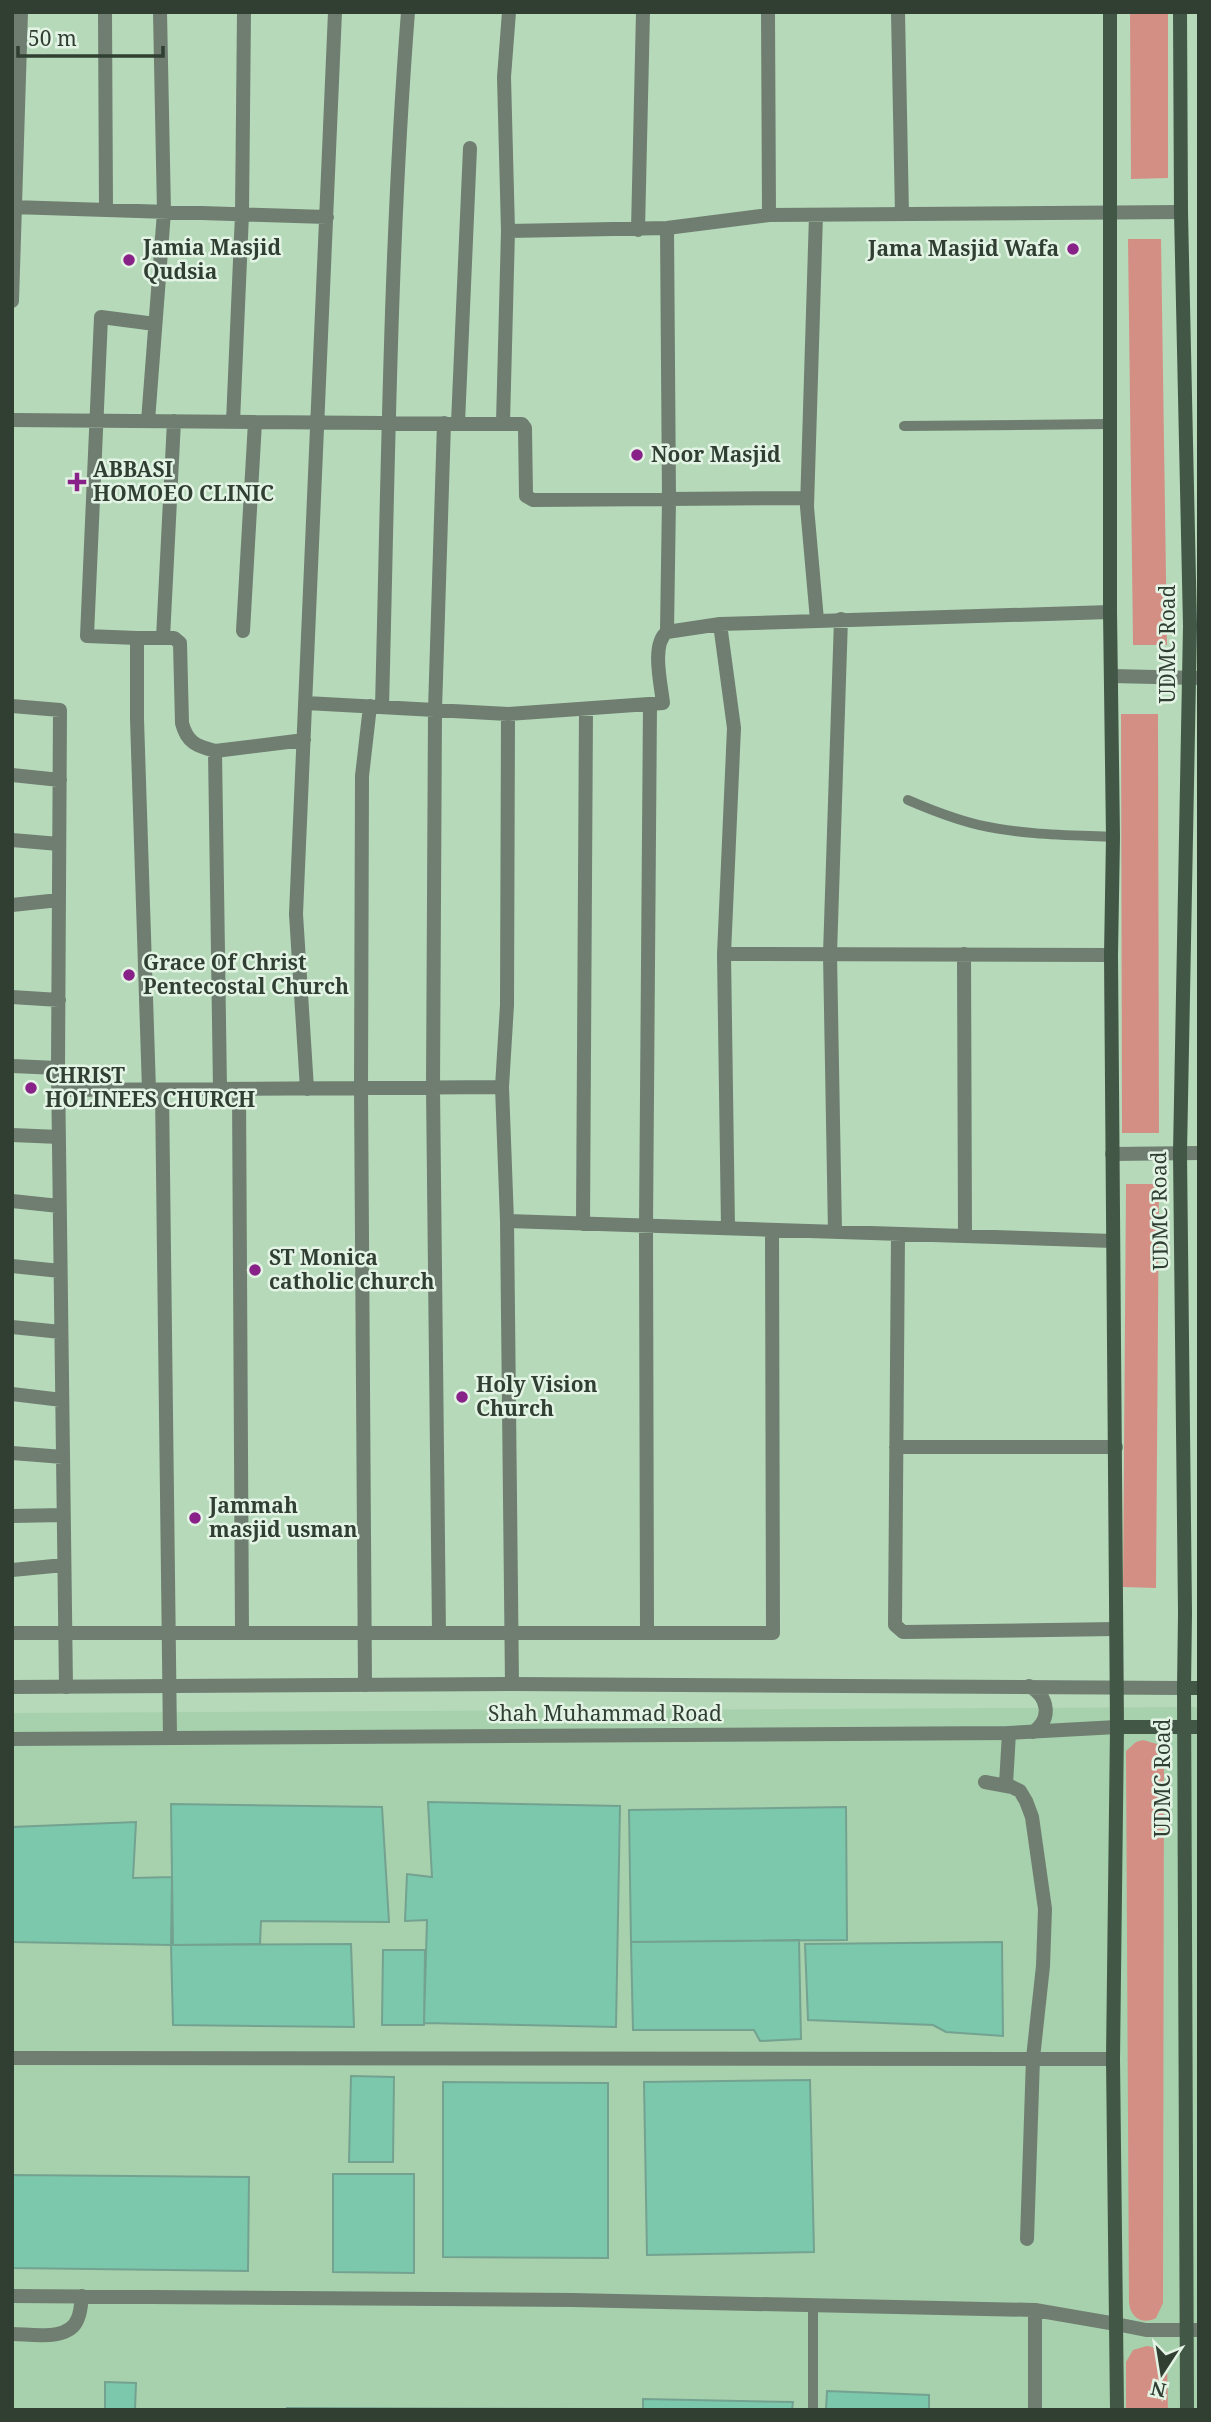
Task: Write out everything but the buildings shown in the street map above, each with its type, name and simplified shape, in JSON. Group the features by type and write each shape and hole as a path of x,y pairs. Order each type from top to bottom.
{"main road":[{"path":"1110,12 1110,612 1113,837 1111,955 1118,1727 1113,2059 1117,2410"},
{"name":"UDMC Road","path":"1180,12 1181,212 1194,626 1180,1153 1192,1613 1184,1688 1191,1726 1192,1993 1192,2330 1186,2410"},
{"name":"Shah Muhammad Road","path":"1184,1688 1199,1688"},
{"name":"Shah Muhammad Road","path":"1118,1727 1191,1726"}],"street":[{"path":"12,300 21,12"},
{"path":"105,12 106,210"},
{"path":"148,421 164,212 160,12"},
{"path":"233,422 242,214 244,12"},
{"path":"307,1089 296,914 335,12"},
{"path":"365,1685 362,776 376,707 402,93 408,12"},
{"path":"503,423 508,231 504,77 509,12"},
{"path":"638,230 643,12"},
{"path":"768,12 769,215"},
{"path":"898,12 902,214"},
{"path":"439,1633 433,1088 435,710 470,148"},
{"path":"14,207 327,217"},
{"path":"508,231 638,230 769,215 1181,212"},
{"path":"816,215 807,498 817,620"},
{"path":"667,228 667,632"},
{"path":"155,324 101,317 87,636 174,638 180,643 182,723 185,734 193,744 215,751 304,740"},
{"path":"12,420 522,424 525,428 526,496 533,500 807,498"},
{"path":"163,638 174,421"},
{"path":"243,631 255,422"},
{"path":"306,703 508,714 663,703 657,646 661,636 667,632 720,624 1110,612"},
{"path":"835,1232 830,954 841,620"},
{"path":"720,624 734,728 724,954 728,1228"},
{"path":"137,638 138,733 156,1090 170,1738"},
{"path":"1111,676 1194,678"},
{"path":"647,1633 646,1226 650,704"},
{"path":"12,706 60,710 58,1068 66,1687"},
{"path":"583,1224 586,709"},
{"path":"508,714 507,1005 502,1087 507,1222 512,1684"},
{"path":"215,751 220,1089"},
{"path":"12,775 60,780"},
{"path":"12,840 59,844"},
{"path":"12,905 59,900"},
{"path":"724,954 1111,955"},
{"path":"964,954 965,1236"},
{"path":"12,998 58,1000"},
{"path":"12,1066 58,1068"},
{"path":"59,1090 502,1087"},
{"path":"239,1089 242,1633"},
{"path":"12,1135 59,1137"},
{"path":"1112,1154 1199,1153"},
{"path":"12,1201 59,1206"},
{"path":"507,1222 1113,1241"},
{"path":"12,1633 773,1633 772,1230"},
{"path":"898,1234 895,1625 899,1630 1116,1629"},
{"path":"12,1266 60,1271"},
{"path":"12,1327 61,1332"},
{"path":"12,1394 62,1400"},
{"path":"896,1447 1115,1447"},
{"path":"12,1453 62,1457"},
{"path":"12,1516 63,1515"},
{"path":"12,1570 64,1565"},
{"name":"Shah Muhammad Road","path":"12,1687 512,1684 1184,1688"},
{"path":"1030,1686 1037,1690 1046,1704 1044,1721 1033,1732"},
{"name":"Shah Muhammad Road","path":"12,1739 1009,1733 1118,1727"},
{"path":"1006,1784 1009,1733"},
{"path":"985,1782 1006,1784 1020,1791 1032,1817 1045,1909 1043,1966 1033,2058 1027,2239"},
{"path":"12,2058 1113,2059"},
{"path":"12,2296 572,2300 1035,2310 1146,2330 1192,2330"},
{"path":"12,2334 61,2334 69,2330 78,2321 82,2296"},
{"path":"1035,2310 1035,2410"}],"lane":[{"path":"904,426 1110,424"},
{"path":"908,800 948,817 981,825 1035,833 1113,837"},
{"path":"813,2305 813,2410"}],"shaded area":[{"path":"1130,12 1168,12 1168,178 1131,179"},
{"path":"1128,239 1161,239 1167,645 1133,645"},
{"path":"1121,714 1158,714 1159,1133 1122,1133"},
{"path":"1126,1184 1159,1184 1156,1588 1123,1587"},
{"path":"1199,1707 1199,2410 12,2410 12,1713"},
{"path":"1143,1740 1157,1744 1164,1756 1163,2303 1156,2318 1146,2321 1135,2316 1129,2302 1126,1751 1136,1742"},
{"path":"1147,2346 1160,2351 1167,2363 1168,2410 1126,2410 1126,2362 1133,2350"}],"place":[{"name":"Jama Masjid Wafa","path":"1073,249"},
{"name":"Jamia Masjid Qudsia","path":"129,260"},
{"name":"Noor Masjid","path":"637,455"},
{"name":"ABBASI HOMOEO CLINIC","path":"77,482"},
{"name":"Grace Of Christ Pentecostal Church","path":"129,975"},
{"name":"CHRIST HOLINEES CHURCH","path":"31,1088"},
{"name":"ST Monica catholic church","path":"255,1270"},
{"name":"Holy Vision Church","path":"462,1397"},
{"name":"Jammah masjid usman","path":"195,1518"}]}
